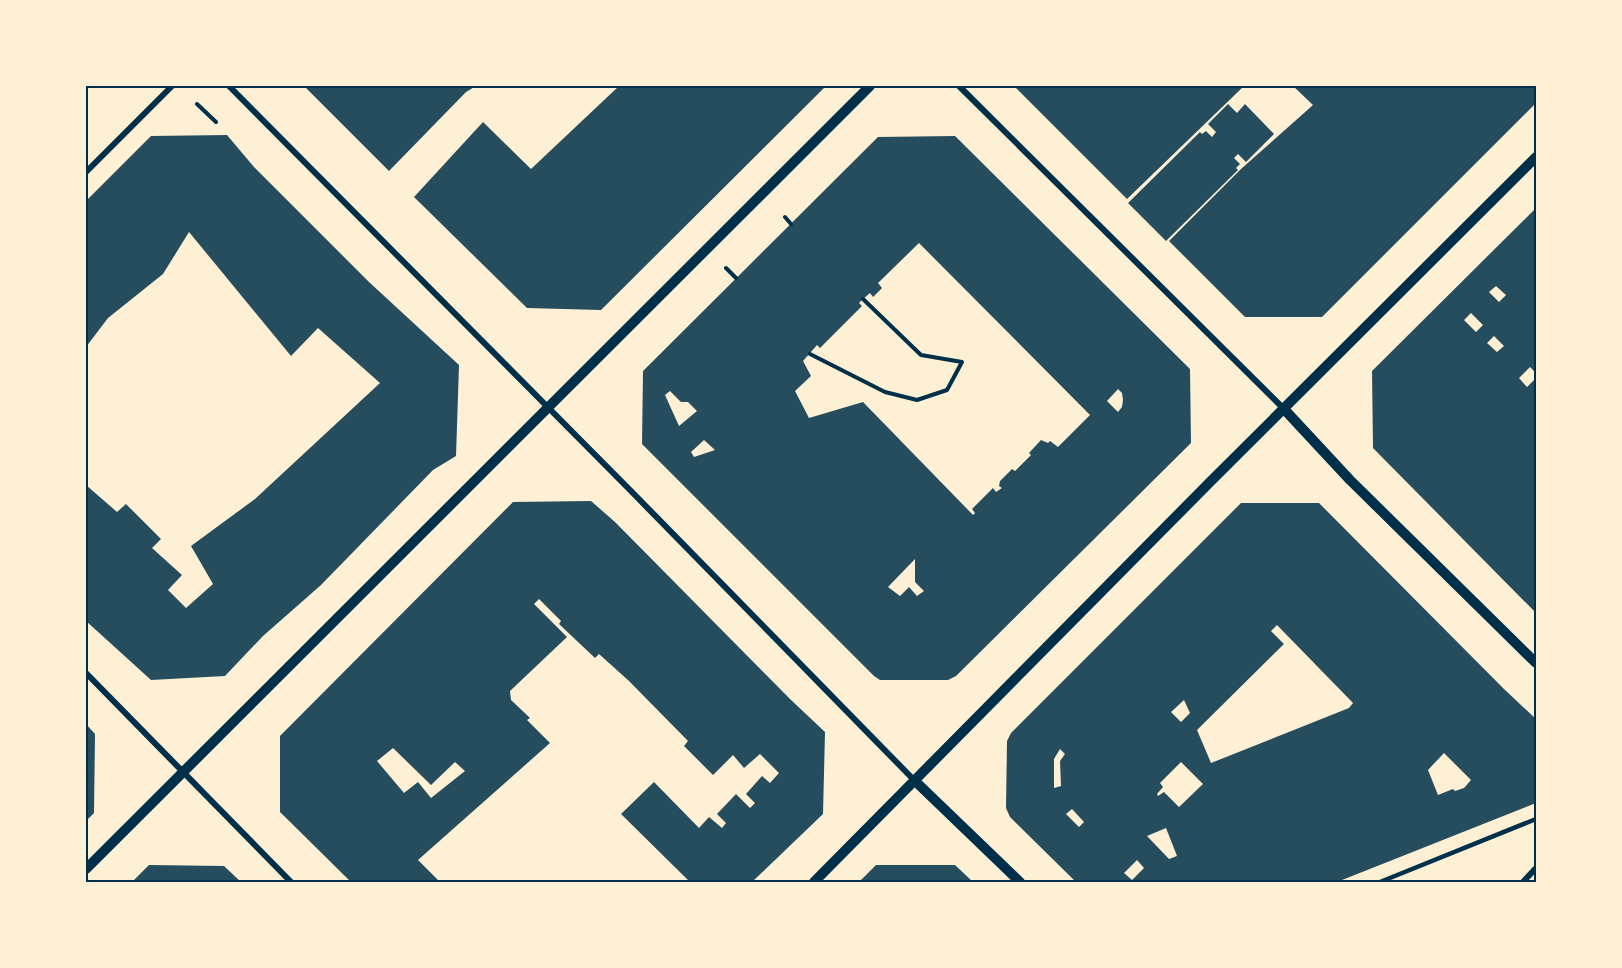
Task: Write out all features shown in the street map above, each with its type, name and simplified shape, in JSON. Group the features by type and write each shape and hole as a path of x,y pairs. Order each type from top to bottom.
{"street":[{"path":"86,172 172,86"},
{"path":"229,86 914,780 1020,882"},
{"path":"86,869 870,86"},
{"path":"959,86 1284,409 1350,480 1536,663"},
{"path":"814,882 1536,157"},
{"path":"86,673 291,882"},
{"path":"1523,882 1536,868"}],"lane":[{"path":"1380,882 1536,819"}],"path":[{"path":"197,104 216,122"},
{"path":"785,217 791,224"},
{"path":"726,268 736,278"},
{"path":"810,354 885,392 896,395 917,400 947,390 962,362 921,355 863,299"}],"building":[{"path":"304,86 476,86 466,92 389,171"},
{"path":"619,86 826,86 601,310 527,308 414,197 483,122 531,169"},
{"path":"1014,86 1244,86 1127,199"},
{"path":"1293,86 1536,86 1536,103 1322,317 1245,317 1169,241 1241,169 1313,105"},
{"path":"1228,104 1237,113 1245,104 1274,134 1246,162 1238,154 1234,158 1240,164 1236,168 1238,170 1166,241 1128,203 1200,132 1202,134 1206,131 1212,137 1216,132 1208,124"},
{"path":"227,135 254,167 369,282 459,365 456,456 433,470 321,585 263,636 225,676 151,680 86,621 86,485 117,512 126,504 161,539 152,548 182,575 168,590 186,608 213,584 191,546 255,499 380,383 318,328 291,356 189,232 163,274 108,318 86,347 86,201 151,136"},
{"path":"955,136 1190,369 1191,443 956,676 948,680 880,680 874,676 642,444 643,371 878,137","holes":["919,243 1090,415 1058,447 1050,441 1048,443 1041,440 1029,453 1031,455 1015,471 1012,469 1000,481 999,486 1002,488 996,492 993,488 972,509 975,513 973,515 863,402 809,418 795,391 811,376 803,361 817,345 820,348 862,306 859,303 863,299 870,293 873,297 882,288 878,283","1118,389 1122,393 1122,407 1118,412 1107,401","670,391 681,402 688,402 697,411 679,426 665,395","704,440 715,450 694,457 691,452","915,559 915,582 924,591 917,596 909,587 900,596 888,587"]},
{"path":"1536,208 1536,373 1530,367 1519,378 1527,387 1536,378 1536,613 1373,448 1372,371","holes":["1496,286 1506,295 1499,302 1489,292","1471,313 1483,325 1476,332 1464,320","1494,336 1504,346 1497,352 1487,343"]},
{"path":"591,501 615,522 825,732 823,814 752,882 690,882 621,814 654,782 699,828 709,817 722,828 726,823 717,814 736,794 750,808 755,803 746,794 762,776 770,783 779,773 760,754 744,768 733,755 713,775 684,746 688,741 629,681 599,654 595,658 559,624 561,621 539,599 534,604 567,637 510,691 511,700 530,718 527,720 550,743 418,860 440,882 351,882 280,812 280,736 513,502","holes":["393,748 431,785 455,762 465,771 431,798 418,782 404,793 377,761"]},
{"path":"1241,503 1319,503 1536,719 1536,803 1337,882 1076,882 1010,817 1006,808 1007,741 1011,733","holes":["1277,625 1353,703 1349,708 1211,763 1197,730 1284,644 1271,631","1184,700 1190,713 1181,722 1171,712","1060,749 1065,754 1060,761 1061,786 1054,788 1054,759","1444,753 1471,780 1464,788 1455,791 1453,789 1438,795 1428,770","1181,762 1203,784 1179,807 1164,792 1158,796 1157,794 1163,787 1160,783","1072,809 1084,822 1079,827 1066,814","1166,828 1177,856 1169,859 1147,836","1137,860 1144,868 1132,880 1124,873"]},
{"path":"86,724 95,734 94,813 86,821"},
{"path":"149,865 224,866 241,882 132,882"},
{"path":"876,865 955,865 973,882 859,882"}]}
